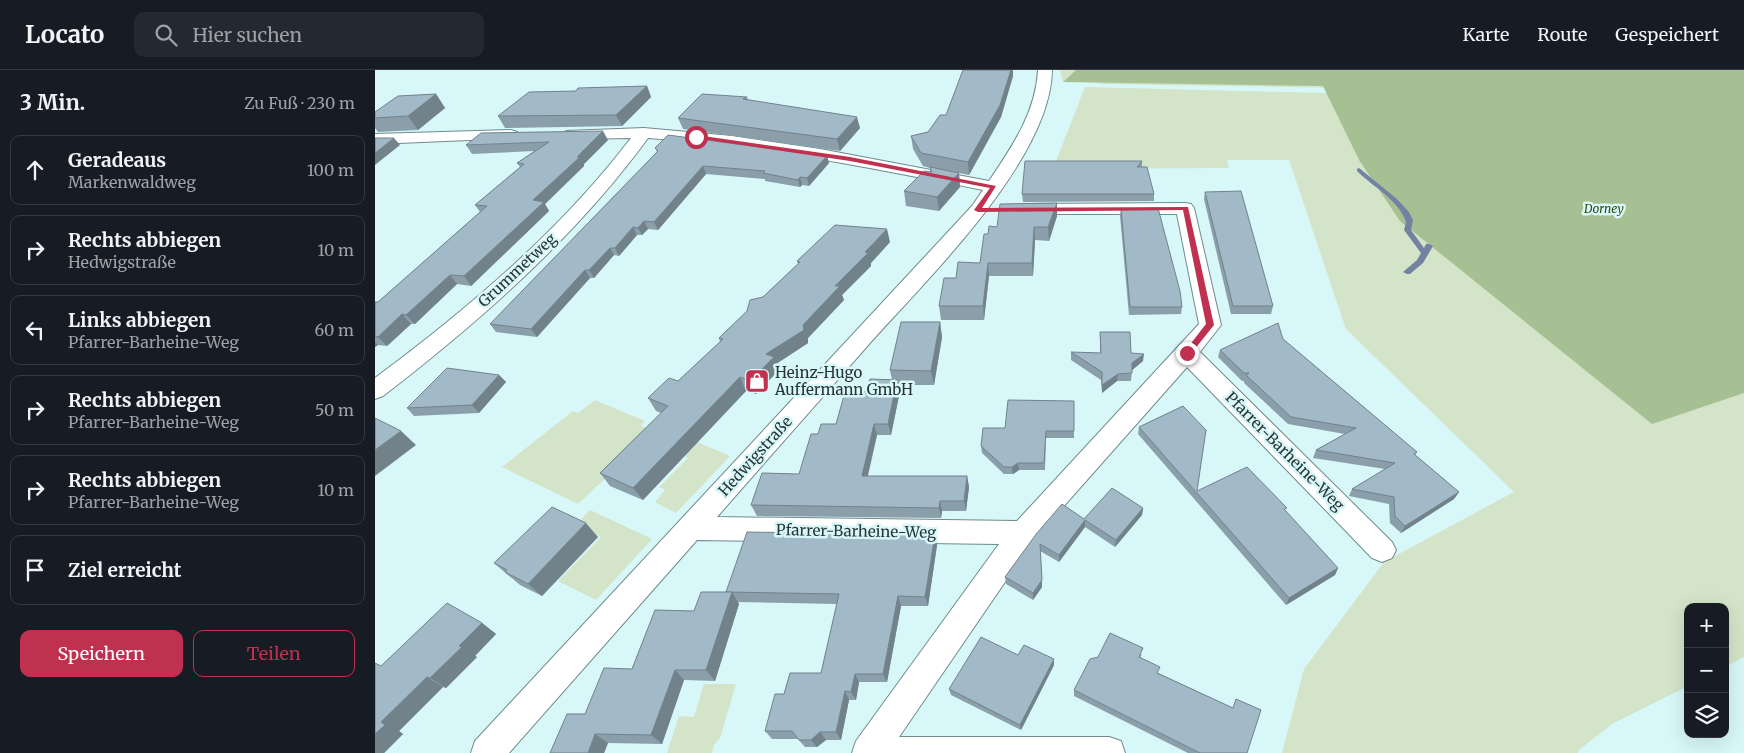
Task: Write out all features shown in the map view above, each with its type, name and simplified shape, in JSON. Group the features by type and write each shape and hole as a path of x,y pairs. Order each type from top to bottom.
{"street":[{"name":"Hedwigstraße","path":"487,753 690,528 994,204 1028,131 1047,83 1045,70"},
{"path":"554,134 643,133 696,137 840,158 994,204 1185,208 1210,325 1187,353 1023,534 868,753"},
{"name":"Grummetweg","path":"375,390 436,344 534,256 611,176 643,133"},
{"path":"375,139 524,135"},
{"name":"Pfarrer-Barheine-Weg","path":"1187,353 1382,550"},
{"name":"Pfarrer-Barheine-Weg","path":"690,528 1023,534"},
{"path":"868,753 1109,753"}],"green space":[{"path":"1060,70 1744,70 1744,391 1736,395 1744,393 1744,657 1729,665 1729,603 1684,603 1684,688 1612,724 1579,750 1578,753 1282,753 1304,669 1384,562 1514,492 1346,329 1289,160 1227,160 1229,168 1053,169 1085,87 1327,93 1359,160 1342,88 1104,84 1077,80 1073,73 1063,82"},
{"name":"Dorney","path":"1076,70 1744,70 1744,393 1652,424 1400,221 1359,160 1323,86 1063,82"},
{"path":"595,400 645,421 641,426 688,445 693,440 730,456 676,513 655,502 665,490 659,487 688,458 678,452 607,467 603,471 610,474 578,504 502,467 573,411 578,413"},
{"path":"590,510 652,539 596,600 558,581 601,537 576,525"},
{"path":"704,684 736,684 720,738 714,745 712,753 667,753 679,716 694,717"}],"building":[{"path":"963,70 1011,70 1000,105 968,162 921,153 911,136 928,132 940,115 946,115"},
{"path":"647,86 616,115 498,116 529,92 576,91 578,88"},
{"path":"436,94 408,116 375,118 375,112 398,96"},
{"path":"702,94 747,97 743,99 857,117 837,139 678,118"},
{"path":"603,131 577,157 580,157 533,200 544,202 464,276 450,275 406,315 402,314 378,337 375,336 375,302 378,302 487,206 475,205 524,164 517,163 549,142 466,145 481,133"},
{"path":"668,135 827,156 807,178 800,177 798,180 763,173 765,171 703,166 654,222 644,221 638,228 633,227 615,248 610,248 589,270 585,270 531,329 490,324 658,151 655,148"},
{"path":"375,138 394,138 375,153"},
{"path":"1025,161 1142,161 1137,167 1147,167 1154,194 1022,194"},
{"path":"930,167 959,173 937,197 904,191 924,171 932,172"},
{"path":"1241,191 1273,306 1233,306 1205,192"},
{"path":"1057,203 1048,227 1034,227 1032,263 988,263 983,306 939,306 944,278 956,278 958,262 980,263 984,234 988,234 989,226 997,227 1000,204"},
{"path":"1158,208 1180,291 1182,307 1130,307 1121,209"},
{"path":"835,225 887,229 865,252 868,253 835,286 840,286 803,325 804,330 766,354 774,357 750,381 740,377 633,488 600,473 668,406 648,398 669,378 678,381 723,339 719,338 747,311 750,300 763,297"},
{"path":"901,322 940,322 931,371 890,370"},
{"path":"1278,323 1283,339 1417,452 1414,454 1459,492 1405,526 1395,516 1394,497 1352,489 1395,463 1316,450 1356,428 1291,417 1246,375 1249,373 1244,373 1220,350"},
{"path":"1100,332 1130,332 1131,353 1144,354 1132,363 1132,373 1118,374 1102,385 1102,372 1071,352 1101,353"},
{"path":"447,368 499,375 472,405 407,408"},
{"path":"870,379 897,380 888,424 874,424 862,476 967,476 964,501 940,501 939,508 751,505 762,473 799,474 811,434 818,434 821,424 836,424 847,385 866,392"},
{"path":"1008,400 1074,401 1074,431 1046,431 1044,463 1018,463 1012,467 1004,467 981,446 983,428 1005,428"},
{"path":"1183,406 1206,430 1197,491 1247,467 1287,508 1284,509 1338,568 1289,598 1139,427"},
{"path":"375,418 401,431 375,450"},
{"path":"1112,488 1143,508 1116,540 1085,520 1059,555 1040,544 1042,580 1033,593 1005,577 1037,533 1062,504 1084,519"},
{"path":"552,507 586,523 528,584 505,572 507,570 494,563"},
{"path":"747,532 935,535 925,597 898,596 883,674 855,674 851,692 845,691 836,732 820,732 811,740 799,740 792,731 765,731 775,694 784,694 790,673 821,673 839,594 726,592"},
{"path":"701,592 732,592 706,670 675,670 651,735 595,734 588,753 550,753 567,714 585,714 604,668 632,669 655,610 694,611"},
{"path":"447,603 482,623 459,646 462,647 430,678 427,677 381,722 385,725 375,734 375,663 381,666"},
{"path":"1110,633 1143,648 1139,657 1160,667 1157,673 1233,708 1236,699 1261,710 1247,753 1200,753 1074,690 1090,659 1098,657"},
{"path":"981,637 1018,655 1024,645 1054,659 1020,725 949,689"}],"waterway":[{"path":"1359,170 1395,200 1406,213 1410,222 1407,230 1425,253"},
{"path":"1425,253 1429,246"},
{"path":"1407,272 1420,261 1425,253"}],"place":[{"name":"Heinz-Hugo Auffermann GmbH","path":"757,381"}],"route":[{"path":"696,137 850,159 994,187 978,210 1185,208 1210,325 1187,353"}]}
